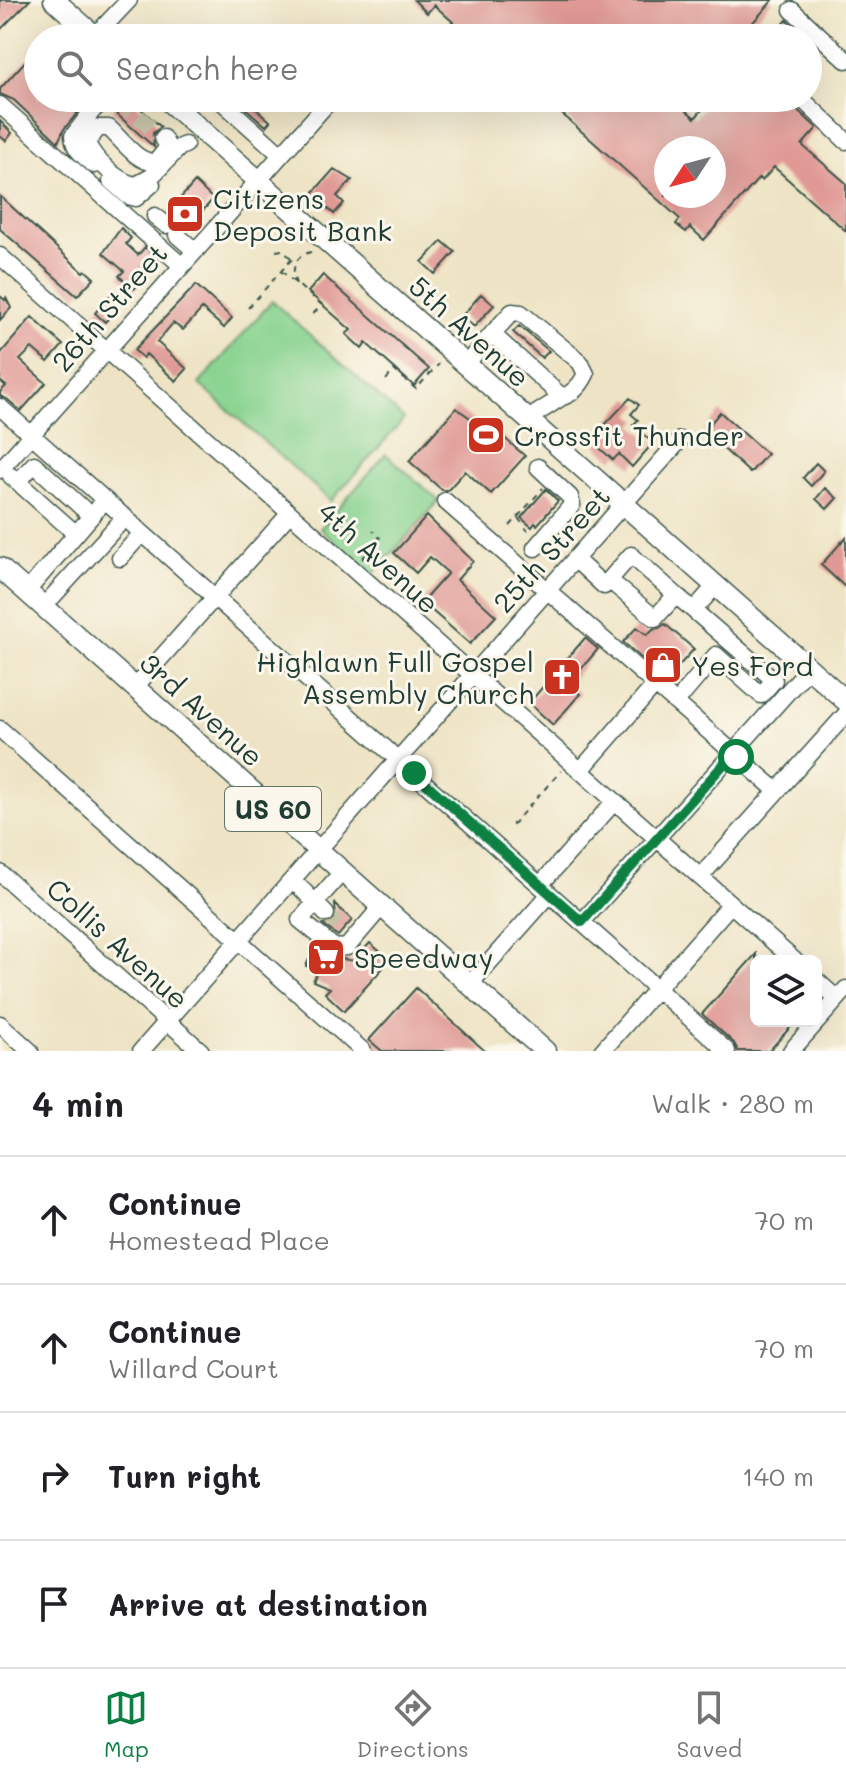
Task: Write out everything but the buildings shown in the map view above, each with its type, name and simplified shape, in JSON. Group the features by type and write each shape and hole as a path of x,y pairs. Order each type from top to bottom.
{"main road":[{"path":"54,0 81,24"},
{"name":"5th Avenue","path":"181,112 846,701"},
{"name":"3rd Avenue","path":"0,568 545,1051"}],"street":[{"path":"108,24 129,0"},
{"path":"792,10 807,24"},
{"path":"822,38 846,60"},
{"path":"0,105 181,265"},
{"path":"98,112 78,128 73,136 74,145 128,196 136,198 183,150 199,128"},
{"path":"234,112 280,154"},
{"name":"26th Street","path":"1,468 319,112"},
{"path":"816,112 846,141"},
{"path":"163,138 168,147 156,162 149,163 109,128 98,128 87,143 119,179 136,185 151,177 185,145"},
{"path":"166,225 194,250"},
{"name":"4th Avenue","path":"0,256 573,768 615,801 788,955"},
{"path":"466,364 512,312 529,318 580,362 585,369 582,381 574,391 528,419"},
{"path":"492,334 562,397"},
{"path":"0,407 727,1051"},
{"name":"25th Street","path":"141,1051 680,440"},
{"path":"18,482 34,464 91,516"},
{"path":"535,548 572,505 570,497 538,467"},
{"path":"1,468 76,534"},
{"path":"27,591 105,500"},
{"path":"445,501 777,791"},
{"path":"135,687 290,513"},
{"path":"44,606 125,517"},
{"path":"120,558 142,533"},
{"path":"576,560 604,586 631,555 774,680 761,695 716,655"},
{"path":"609,580 655,618 676,595"},
{"path":"694,610 716,585"},
{"path":"684,693 729,640"},
{"path":"582,922 809,668"},
{"path":"573,768 655,685"},
{"path":"700,877 846,714"},
{"path":"0,729 363,1051"},
{"path":"470,984 615,801"},
{"path":"343,871 320,909 300,920 335,948 347,947 349,934 382,906"},
{"name":"Collis Avenue","path":"0,873 201,1051"},
{"path":"293,880 320,909"},
{"path":"602,1051 731,904"},
{"path":"791,1051 842,994 822,983"},
{"path":"0,1024 30,1051"}],"path":[{"path":"276,251 282,250 295,262"},
{"path":"297,285 293,274 295,262 311,252"},
{"path":"248,308 292,259"},
{"path":"281,271 322,305 313,314"},
{"path":"386,380 394,370 416,389 439,364"},
{"path":"510,526 547,483"},
{"path":"517,517 528,531"},
{"path":"359,563 380,538 373,531"},
{"path":"512,825 573,768"}],"green space":[{"path":"272,301 404,419 331,501 199,384"},
{"path":"386,454 439,501 372,575 320,529"}],"tunnel":[{"path":"133,112 163,138"},
{"path":"326,914 344,930"}],"place":[{"name":"Citizens Deposit Bank","path":"185,214"},
{"name":"Crossfit Thunder","path":"486,435"},
{"name":"Yes Ford","path":"663,665"},
{"name":"Highlawn Full Gospel Assembly Church","path":"562,677"},
{"name":"Speedway","path":"326,957"}],"route":[{"path":"414,773 582,922 733,754 736,757"}]}
